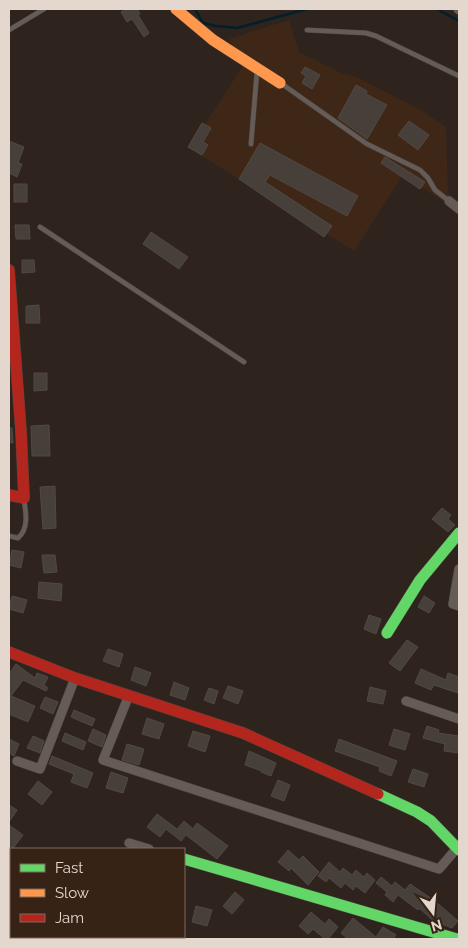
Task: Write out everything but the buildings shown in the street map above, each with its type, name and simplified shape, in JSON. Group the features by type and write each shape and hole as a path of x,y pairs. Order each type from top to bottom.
{"street":[{"path":"176,9 191,24 212,40 280,83"},
{"path":"450,201 459,208"},
{"path":"9,270 11,346 24,498 9,495"},
{"path":"387,633 401,606 443,550 459,533"},
{"path":"459,569 453,604 459,606"},
{"path":"9,652 75,678 129,695 243,733 417,812 430,821 458,849 439,869 103,760 129,695"},
{"path":"17,761 40,769 75,678"},
{"path":"406,701 459,719"},
{"path":"128,843 146,848"},
{"path":"185,859 456,939"}],"lane":[{"path":"9,30 43,9"},
{"path":"307,30 366,33 376,36 459,76"},
{"path":"251,144 257,68"},
{"path":"280,83 367,144 420,170 436,190 450,201"},
{"path":"40,227 244,362"},
{"path":"9,536 18,538 23,534 26,510 24,498"}],"shaded area":[{"path":"289,20 299,52 341,73 357,77 421,110 446,127 448,193 452,196 447,204 403,175 354,251 189,148 243,66 283,77 232,46 229,39"}],"waterway":[{"path":"195,9 203,23 237,28 307,9"},
{"path":"437,9 459,21"}],"traffic: fast":[{"path":"387,633 420,580 459,533"},
{"path":"378,794 417,812 431,821 459,850"},
{"path":"185,859 457,939"}],"traffic: slow":[{"path":"176,9 213,40 280,83"}],"traffic: jam":[{"path":"9,270 24,498 9,495"},
{"path":"9,652 75,678 243,733 378,794"}]}
